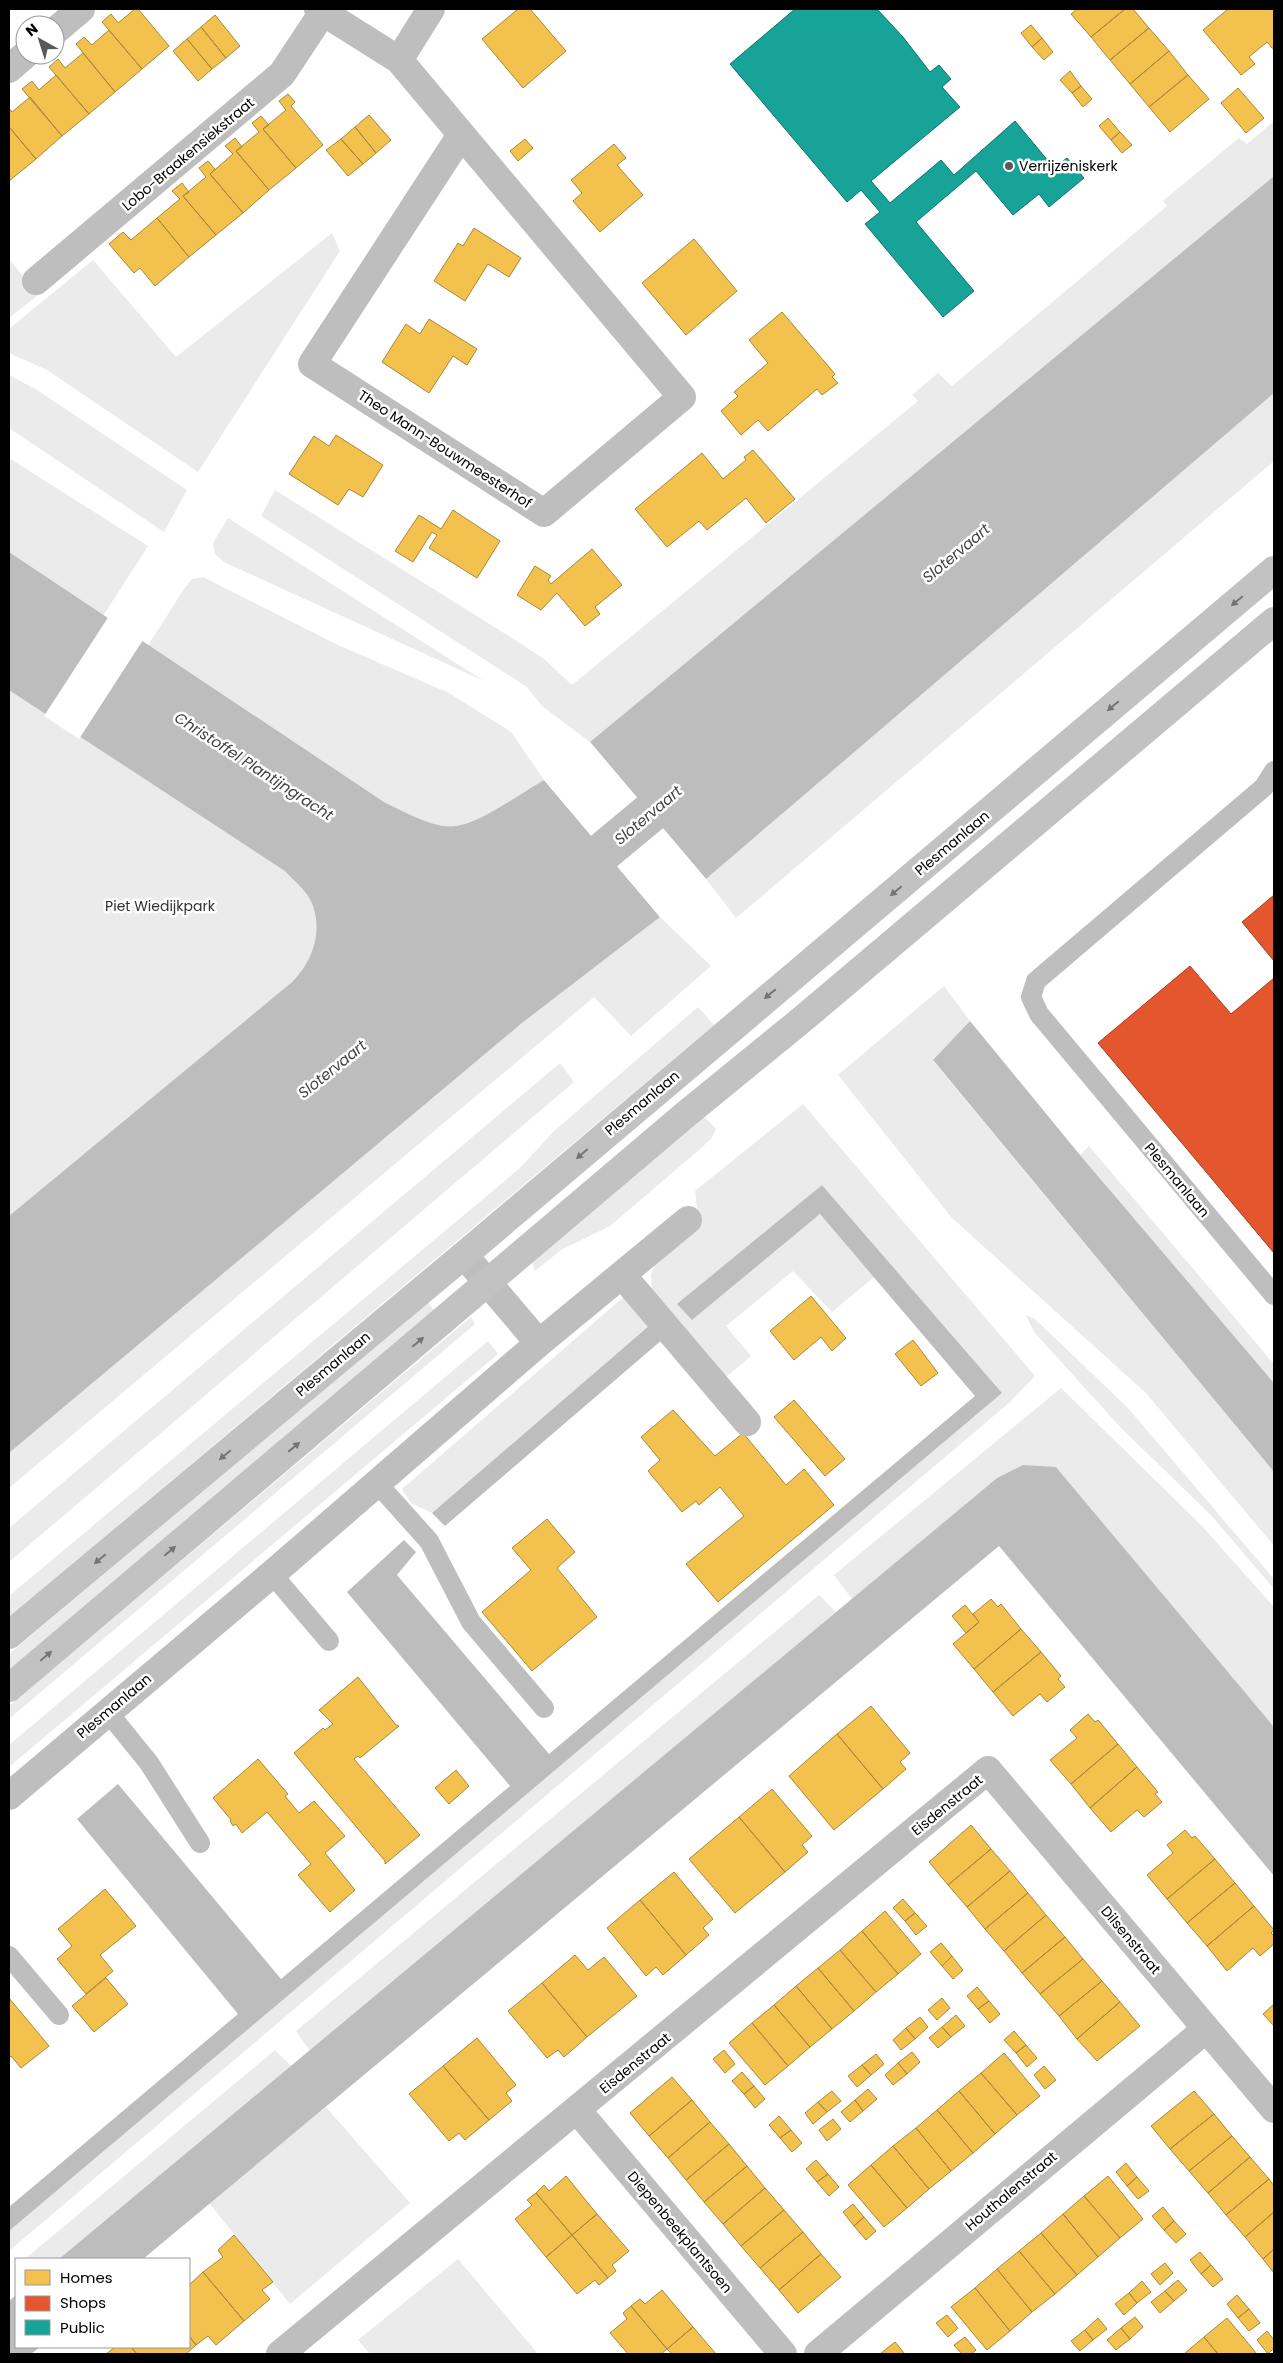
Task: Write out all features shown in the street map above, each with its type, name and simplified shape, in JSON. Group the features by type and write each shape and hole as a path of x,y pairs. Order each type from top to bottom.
{"main road":[{"name":"Plesmanlaan","path":"9,1635 464,1255 1274,570"},
{"path":"9,1688 685,1115 799,1022 1274,621"}],"street":[{"path":"65,22 81,9"},
{"path":"398,60 431,9"},
{"name":"Lobo-Braakensiekstraat","path":"36,281 282,74 320,10 398,60"},
{"name":"Theo Mann-Bouwmeesterhof","path":"398,60 682,396 544,513 312,364 461,135"},
{"name":"Plesmanlaan","path":"9,1796 107,1711 272,1574 376,1482 539,1343 688,1220"},
{"path":"464,1255 539,1343"},
{"path":"622,1275 747,1422"},
{"name":"Dilsenstraat","path":"988,1770 1205,2030 1274,2109"},
{"name":"Eisdenstraat","path":"280,2354 988,1770"},
{"name":"Houthalenstraat","path":"818,2354 1205,2030"},
{"name":"Diepenbeekplantsoen","path":"577,2110 783,2354"}],"lane":[{"name":"Plesmanlaan","path":"1274,771 1264,787 1036,981 1031,998 1039,1014 1274,1295"},
{"path":"376,1482 429,1541 471,1622 544,1708"},
{"path":"272,1574 329,1641"},
{"path":"107,1711 149,1763 200,1843"},
{"path":"9,1956 59,2015"}],"green space":[{"path":"1274,121 1274,176 590,742 542,706 527,687 261,516 275,490 520,643 544,659 572,685 918,401 912,395 938,373 952,386 1167,206 1163,201 1239,138 1247,144"},
{"path":"332,233 340,251 198,472 47,370 9,353 9,329 93,260 176,357"},
{"path":"9,259 38,295 9,318"},
{"path":"9,375 37,390 187,490 164,532 9,428"},
{"path":"1274,393 1274,461 736,918 706,879"},
{"path":"9,458 148,546 103,616 9,552"},
{"path":"228,518 484,681 224,562 215,554 213,543"},
{"path":"203,577 338,645 449,693 511,732 544,780 489,814 466,824 456,826 438,825 428,822 384,802 147,647 192,579"},
{"name":"Piet Wiedijkpark","path":"9,638 375,921 9,1231"},
{"path":"660,917 711,966 631,1036 594,997 9,1488 9,1453 522,1023"},
{"path":"944,986 970,1021 933,1061 1274,1472 1274,1546 1146,1393 952,1218 838,1075"},
{"path":"698,1007 714,1025 9,1617 9,1596 520,1168 554,1131"},
{"path":"560,1063 574,1082 9,1562 9,1528"},
{"path":"803,1104 1035,1376 1010,1402 9,2251 9,2231 1002,1393 822,1185 678,1304 692,1320 820,1214 874,1277 832,1312 793,1271 726,1326 751,1356 725,1378 652,1290 651,1275 654,1266 699,1225 695,1191"},
{"path":"702,1114 716,1129 711,1139 610,1226 561,1250 535,1271 531,1259"},
{"path":"1089,1146 1274,1364 1274,1383 1080,1155"},
{"path":"626,1295 650,1325 432,1513 411,1503 402,1489"},
{"path":"428,1302 434,1310 9,1670 9,1654"},
{"path":"1026,1315 1035,1319 1127,1407 1274,1579 1274,1589 1211,1515 1122,1429 1034,1332"},
{"path":"471,1317 475,1324 9,1719 9,1706"},
{"path":"488,1341 498,1354 9,1767 9,1745"},
{"path":"1061,1388 1202,1526 1274,1607 1274,1727 1056,1467 997,1478 852,1599 834,1575"},
{"path":"819,1595 836,1612 310,2051 296,2031"},
{"path":"275,2050 291,2066 60,2258 26,2258"},
{"path":"326,2107 410,2203 290,2304 209,2203"},
{"path":"458,2259 538,2354 370,2354 358,2340"}],"water":[{"path":"1274,176 1274,393 706,879 590,742"},
{"name":"Christoffel Plantijngracht","path":"9,552 384,802 418,819 447,826 466,824 489,814 544,780 660,917 522,1023 9,1453 9,1216 291,983 299,975 310,955 314,945 316,923 315,912 309,897 285,871 9,690"},
{"path":"970,1021 1080,1155 1274,1383 1274,1472 933,1060"},
{"path":"822,1185 1002,1393 9,2231 9,2207 238,2014 77,1819 118,1784 281,1979 510,1786 347,1592 404,1540 416,1552 397,1575 549,1754 975,1396 820,1214 692,1320 677,1304"},
{"path":"650,1325 663,1339 445,1526 432,1513"},
{"path":"1023,1465 1056,1467 1274,1727 1274,1876 999,1546 144,2258 60,2258 997,1478"},
{"path":"15,2296 15,2348 39,2348 31,2354 9,2354 9,2301"}],"pier":[{"path":"109,616 143,640 79,739 44,716"},
{"path":"590,742 706,879 704,881 588,743"},
{"path":"546,778 662,916 660,917 544,780"}],"building: Homes":[{"path":"135,9 138,9 169,46 142,69 102,22 111,14 118,23"},
{"path":"518,9 530,9 566,51 523,88 482,39"},
{"path":"1077,9 1125,9 1091,37 1071,14"},
{"path":"1125,9 1133,9 1149,28 1110,60 1091,37"},
{"path":"1228,9 1274,9 1274,50 1267,42 1249,57 1255,64 1241,75 1203,30"},
{"path":"215,15 240,46 226,58 201,27"},
{"path":"1031,25 1042,38 1032,47 1021,33"},
{"path":"201,27 226,58 212,69 187,39"},
{"path":"1149,28 1169,51 1130,84 1110,60"},
{"path":"109,30 142,69 115,92 76,44 84,37 92,45"},
{"path":"1042,38 1053,52 1044,60 1032,47"},
{"path":"187,39 212,69 198,81 173,51"},
{"path":"1169,51 1188,75 1149,107 1130,84"},
{"path":"83,53 115,92 89,114 49,67 51,65 63,65 65,68"},
{"path":"1070,71 1081,86 1072,93 1060,80"},
{"path":"56,75 89,114 62,136 22,89 32,81 39,90"},
{"path":"1188,75 1209,99 1170,132 1149,107"},
{"path":"1081,86 1092,99 1083,107 1072,93"},
{"path":"1238,88 1264,118 1246,133 1221,103"},
{"path":"288,94 295,102 291,106 323,145 296,168 263,129 286,110 279,101"},
{"path":"30,97 62,136 36,159 9,127 9,108 12,112"},
{"path":"369,115 391,140 376,153 355,127"},
{"path":"261,116 269,125 263,129 296,168 269,190 236,151 259,132 252,123"},
{"path":"1108,118 1120,132 1111,140 1099,126"},
{"path":"9,127 36,159 9,181"},
{"path":"355,127 376,153 363,164 341,139"},
{"path":"1120,132 1132,145 1122,153 1111,140"},
{"path":"235,138 242,147 236,151 269,190 243,213 210,174 233,154 225,146"},
{"path":"341,139 363,164 348,176 326,150"},
{"path":"525,139 533,148 518,161 510,151"},
{"path":"614,144 626,158 617,165 643,195 600,232 573,201 582,193 571,180"},
{"path":"208,161 215,169 210,174 243,213 216,235 183,196 206,177 199,168"},
{"path":"182,183 189,192 183,196 216,235 189,257 157,218 180,199 172,191"},
{"path":"157,218 189,257 155,286 140,268 134,273 109,244 123,232 131,240"},
{"path":"474,228 521,258 509,277 488,264 465,301 434,281 458,243 463,246"},
{"path":"694,239 737,291 686,335 642,283"},
{"path":"782,312 835,374 832,377 838,383 822,395 817,389 768,431 758,420 741,435 721,411 738,396 734,392 768,363 749,340"},
{"path":"429,319 477,349 467,365 453,356 429,393 382,362 406,324 420,334"},
{"path":"336,435 383,465 363,497 349,489 338,505 289,474 314,436 329,446"},
{"path":"753,450 795,499 766,523 746,498 707,530 699,521 667,547 635,509 702,453 723,479 746,460 744,457"},
{"path":"453,510 500,541 477,578 429,548 437,535 432,532 413,562 395,551 419,515 441,529"},
{"path":"592,549 622,585 595,607 600,614 585,626 557,593 541,610 517,595 535,566 551,576 548,580 551,584"},
{"path":"811,1296 846,1338 832,1351 821,1337 794,1360 770,1331"},
{"path":"913,1340 938,1373 921,1386 895,1354"},
{"path":"794,1400 845,1459 825,1476 774,1417"},
{"path":"673,1410 715,1456 743,1433 786,1485 804,1469 834,1505 718,1602 686,1564 744,1516 720,1487 699,1505 696,1501 682,1512 648,1471 660,1460 641,1437"},
{"path":"547,1519 575,1552 557,1568 597,1617 532,1671 482,1612 531,1570 512,1548"},
{"path":"991,1599 998,1607 1001,1604 1021,1629 974,1669 953,1644 979,1622 973,1614"},
{"path":"965,1605 979,1622 966,1633 952,1616"},
{"path":"1021,1629 1041,1652 993,1692 974,1669"},
{"path":"1041,1652 1061,1676 1058,1679 1065,1687 1047,1702 1040,1694 1013,1716 993,1692"},
{"path":"358,1677 396,1725 399,1726 360,1758 358,1756 354,1759 420,1835 385,1864 385,1861 294,1753 323,1728 325,1730 333,1724 319,1710"},
{"path":"871,1706 910,1753 900,1762 906,1769 883,1789 837,1734"},
{"path":"1088,1714 1095,1722 1098,1720 1118,1744 1071,1784 1050,1760 1077,1738 1070,1730"},
{"path":"837,1734 883,1789 834,1830 789,1776"},
{"path":"1118,1744 1137,1767 1090,1808 1071,1784"},
{"path":"258,1759 288,1794 285,1796 299,1813 314,1801 345,1836 325,1853 355,1890 330,1912 298,1875 311,1864 267,1812 242,1833 236,1824 233,1826 231,1820 213,1798"},
{"path":"1137,1767 1158,1792 1155,1794 1162,1802 1144,1817 1137,1810 1111,1832 1090,1808"},
{"path":"456,1770 469,1786 449,1804 435,1788"},
{"path":"772,1789 812,1836 802,1845 808,1852 785,1872 739,1817"},
{"path":"739,1817 785,1872 735,1913 689,1859"},
{"path":"971,1825 991,1849 948,1885 929,1862"},
{"path":"1185,1830 1192,1838 1195,1836 1215,1859 1167,1899 1147,1875 1173,1853 1167,1845"},
{"path":"991,1849 1010,1871 967,1907 948,1885"},
{"path":"1215,1859 1235,1883 1187,1923 1167,1899"},
{"path":"1010,1871 1028,1893 985,1929 967,1907"},
{"path":"674,1872 713,1919 703,1928 709,1935 686,1955 640,1900"},
{"path":"1235,1883 1254,1906 1207,1946 1187,1923"},
{"path":"105,1889 136,1926 100,1955 113,1971 86,1994 57,1959 72,1946 58,1929"},
{"path":"1028,1893 1046,1915 1004,1951 985,1929"},
{"path":"903,1899 915,1913 905,1921 893,1908"},
{"path":"640,1900 686,1955 663,1975 656,1967 646,1976 607,1928"},
{"path":"1254,1906 1274,1930 1271,1933 1274,1936 1274,1944 1260,1956 1253,1948 1227,1971 1207,1946"},
{"path":"885,1911 921,1954 898,1974 862,1931"},
{"path":"915,1913 927,1926 916,1935 905,1921"},
{"path":"1046,1915 1065,1937 1022,1973 1004,1951"},
{"path":"862,1931 898,1974 876,1992 840,1950"},
{"path":"1065,1937 1083,1959 1040,1994 1022,1973"},
{"path":"941,1943 952,1956 942,1966 930,1952"},
{"path":"840,1950 876,1992 854,2011 818,1968"},
{"path":"575,1955 588,1970 604,1957 637,1996 587,2037 542,1983"},
{"path":"952,1956 963,1970 953,1979 942,1966"},
{"path":"1083,1959 1102,1981 1059,2016 1040,1994"},
{"path":"818,1968 854,2011 832,2029 796,1986"},
{"path":"106,1978 128,2004 94,2032 72,2006"},
{"path":"1102,1981 1120,2002 1077,2039 1059,2016"},
{"path":"542,1983 587,2037 564,2057 558,2050 547,2058 508,2011"},
{"path":"796,1986 832,2029 810,2047 774,2005"},
{"path":"977,1987 989,2001 978,2009 967,1996"},
{"path":"9,1998 49,2046 21,2068 11,2056 9,2058"},
{"path":"942,1998 950,2008 937,2020 928,2010"},
{"path":"989,2001 1000,2014 990,2023 978,2009"},
{"path":"1120,2002 1140,2026 1097,2061 1077,2039"},
{"path":"1274,2004 1274,2026 1263,2014"},
{"path":"774,2005 810,2047 788,2066 752,2023"},
{"path":"956,2015 965,2026 951,2037 942,2027"},
{"path":"920,2017 928,2027 915,2039 906,2028"},
{"path":"752,2023 788,2066 765,2085 729,2043"},
{"path":"942,2027 951,2037 938,2048 929,2038"},
{"path":"906,2028 915,2039 901,2050 893,2040"},
{"path":"1014,2031 1026,2045 1016,2053 1004,2040"},
{"path":"477,2038 516,2085 506,2093 512,2101 489,2120 443,2066"},
{"path":"1026,2045 1037,2058 1027,2067 1016,2053"},
{"path":"724,2050 735,2064 725,2073 713,2059"},
{"path":"912,2052 920,2062 907,2074 898,2063"},
{"path":"1004,2053 1040,2096 1017,2115 981,2073"},
{"path":"876,2054 884,2064 871,2075 862,2065"},
{"path":"898,2063 907,2074 893,2085 885,2075"},
{"path":"862,2065 871,2075 857,2087 848,2076"},
{"path":"443,2066 489,2120 465,2140 459,2133 449,2141 409,2094"},
{"path":"1044,2066 1056,2080 1045,2089 1034,2075"},
{"path":"742,2072 754,2086 744,2094 732,2081"},
{"path":"981,2073 1017,2115 995,2134 959,2091"},
{"path":"672,2077 692,2100 649,2136 630,2113"},
{"path":"754,2086 765,2099 755,2108 744,2094"},
{"path":"868,2089 877,2099 863,2111 855,2100"},
{"path":"832,2091 841,2101 827,2112 818,2102"},
{"path":"959,2091 995,2134 973,2153 937,2110"},
{"path":"1194,2091 1214,2114 1170,2149 1151,2126"},
{"path":"692,2100 710,2122 668,2158 649,2136"},
{"path":"855,2100 863,2111 850,2122 841,2112"},
{"path":"818,2102 827,2112 813,2124 805,2113"},
{"path":"937,2110 973,2153 951,2171 916,2128"},
{"path":"1214,2114 1232,2136 1189,2171 1170,2149"},
{"path":"779,2116 791,2130 780,2138 769,2125"},
{"path":"833,2119 841,2129 827,2141 819,2130"},
{"path":"710,2122 729,2144 686,2180 668,2158"},
{"path":"916,2128 951,2171 929,2189 893,2146"},
{"path":"791,2130 802,2143 792,2152 780,2138"},
{"path":"1232,2136 1250,2157 1208,2193 1189,2171"},
{"path":"729,2144 747,2166 704,2202 686,2180"},
{"path":"893,2146 929,2189 907,2208 871,2165"},
{"path":"1250,2157 1269,2179 1226,2215 1208,2193"},
{"path":"816,2160 828,2174 817,2182 806,2169"},
{"path":"1126,2163 1137,2177 1127,2186 1116,2172"},
{"path":"871,2165 907,2208 884,2227 848,2185"},
{"path":"747,2166 765,2188 723,2224 704,2202"},
{"path":"828,2174 839,2187 829,2196 817,2182"},
{"path":"566,2176 597,2214 572,2235 536,2193 544,2185 549,2191"},
{"path":"1108,2176 1143,2219 1120,2238 1084,2196"},
{"path":"1137,2177 1149,2191 1138,2199 1127,2186"},
{"path":"1269,2179 1274,2186 1274,2212 1245,2237 1226,2215"},
{"path":"765,2188 784,2210 741,2246 723,2224"},
{"path":"536,2193 572,2235 546,2257 515,2219 532,2205 527,2200"},
{"path":"1084,2196 1120,2238 1098,2257 1063,2214"},
{"path":"853,2204 864,2217 854,2226 843,2212"},
{"path":"1163,2207 1174,2221 1164,2230 1152,2216"},
{"path":"784,2210 803,2232 760,2268 741,2246"},
{"path":"1274,2212 1274,2249 1263,2259 1245,2237"},
{"path":"597,2214 629,2251 612,2265 616,2271 608,2278 572,2235"},
{"path":"1063,2214 1098,2257 1077,2275 1041,2233"},
{"path":"864,2217 876,2231 866,2240 854,2226"},
{"path":"1174,2221 1186,2234 1176,2243 1164,2230"},
{"path":"803,2232 821,2254 779,2290 760,2268"},
{"path":"1041,2233 1077,2275 1055,2294 1019,2251"},
{"path":"234,2235 273,2282 262,2290 270,2299 244,2321 203,2272 223,2257 218,2250"},
{"path":"572,2235 608,2278 599,2285 595,2280 577,2294 546,2257"},
{"path":"1274,2249 1274,2273 1263,2259"},
{"path":"1019,2251 1055,2294 1032,2312 997,2269"},
{"path":"1200,2252 1211,2265 1201,2274 1190,2260"},
{"path":"821,2254 841,2277 798,2313 779,2290"},
{"path":"1165,2263 1173,2273 1160,2285 1151,2274"},
{"path":"1211,2265 1223,2279 1213,2287 1201,2274"},
{"path":"997,2269 1032,2312 1010,2331 975,2288"},
{"path":"203,2272 244,2321 216,2345 208,2336 196,2345 190,2337 190,2284"},
{"path":"1178,2280 1187,2290 1174,2301 1165,2291"},
{"path":"1142,2281 1151,2292 1137,2303 1129,2293"},
{"path":"975,2288 1010,2331 987,2350 951,2307"},
{"path":"662,2290 693,2327 667,2349 631,2306 640,2299 645,2304"},
{"path":"1165,2291 1174,2301 1160,2313 1151,2302"},
{"path":"1129,2293 1137,2303 1124,2315 1115,2304"},
{"path":"1237,2295 1249,2309 1238,2318 1227,2304"},
{"path":"631,2306 667,2349 661,2354 628,2354 610,2333 627,2319 623,2313"},
{"path":"1249,2309 1260,2323 1249,2331 1238,2318"},
{"path":"947,2315 958,2328 948,2337 936,2323"},
{"path":"1135,2317 1143,2327 1130,2339 1121,2328"},
{"path":"1098,2318 1107,2329 1093,2340 1085,2330"},
{"path":"1227,2318 1257,2354 1218,2354 1204,2337"},
{"path":"693,2327 716,2354 672,2354 667,2349"},
{"path":"1121,2328 1130,2339 1116,2350 1107,2340"},
{"path":"1085,2330 1093,2340 1080,2351 1071,2341"},
{"path":"1267,2331 1274,2340 1274,2348 1268,2354 1257,2340"},
{"path":"190,2337 196,2345 186,2354 137,2354 132,2348 190,2348"},
{"path":"965,2337 976,2350 971,2354 962,2354 954,2345"},
{"path":"1204,2337 1218,2354 1184,2354"},
{"path":"895,2342 905,2354 880,2354"},
{"path":"114,2348 132,2348 137,2354 106,2354"}],"building: Shops":[{"path":"1274,895 1274,961 1242,922"},
{"path":"1190,966 1231,1014 1274,978 1274,1253 1098,1043"}],"building: Public":[{"name":"Verrijzeniskerk","path":"795,9 877,9 903,37 930,72 939,65 951,79 942,87 960,107 871,181 890,203 941,160 954,175 1015,121 1054,168 1067,158 1084,178 1049,207 1039,194 1013,215 976,171 916,222 974,291 943,317 865,224 880,212 861,190 847,202 730,64"}],"waterway":[{"name":"Slotervaart","path":"562,886 692,778"}],"place":[{"name":"Verrijzeniskerk","path":"1009,166"}]}
